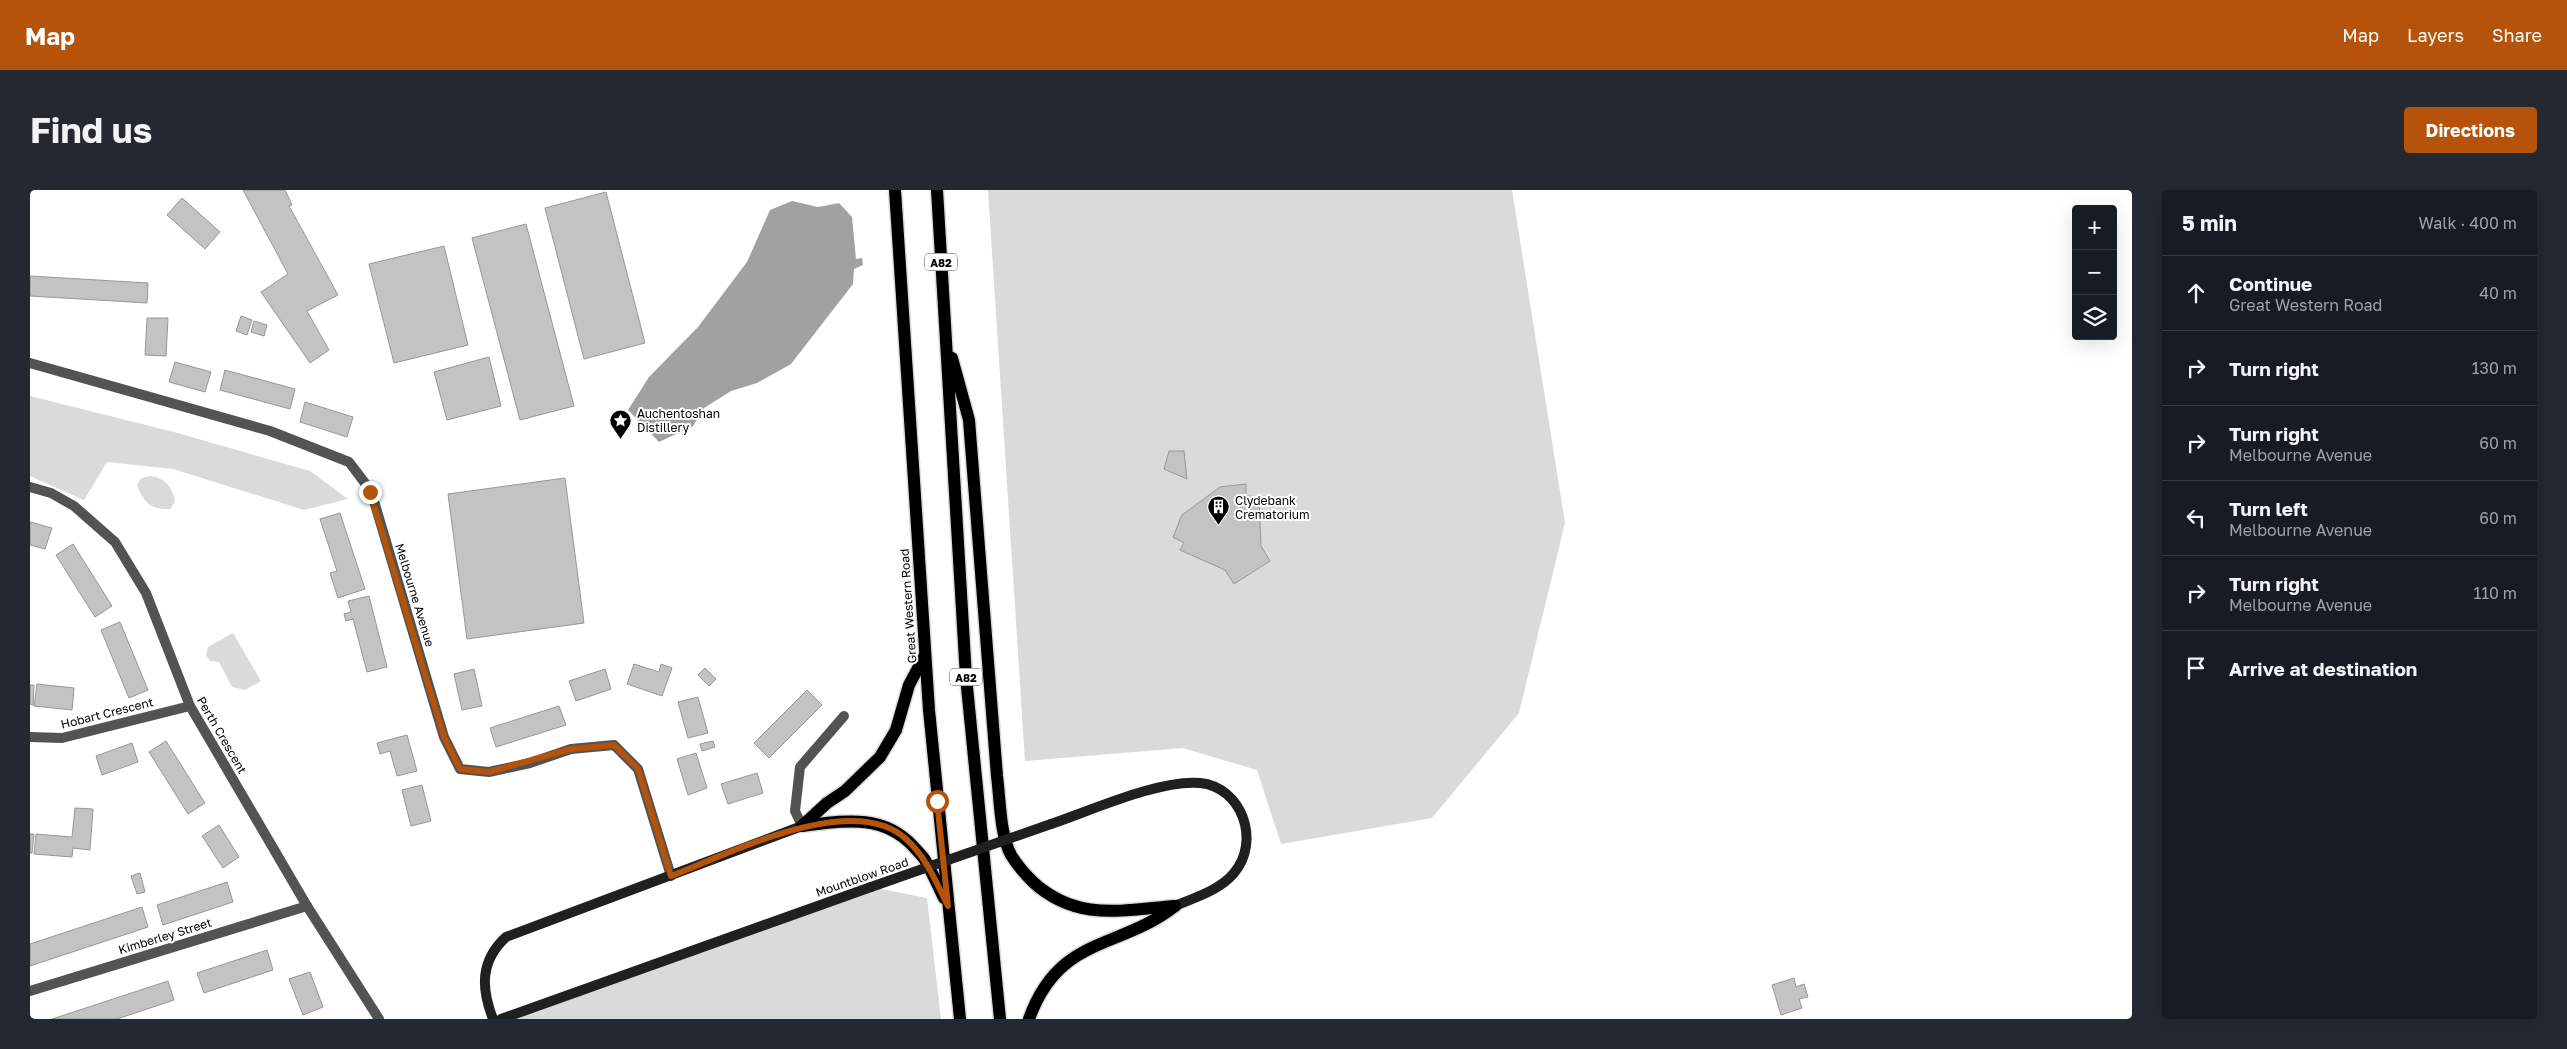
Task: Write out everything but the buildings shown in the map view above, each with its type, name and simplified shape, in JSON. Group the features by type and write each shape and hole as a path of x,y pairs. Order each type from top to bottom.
{"main road":[{"name":"Great Western Road","path":"895,190 925,655 960,1019"},
{"name":"A82","path":"937,190 966,677 1000,1019"},
{"path":"946,334 969,420 997,776 1002,821 1010,854 1024,873 1041,888 1061,902 1078,908 1124,912 1175,906"},
{"path":"802,826 827,803 845,791 880,757 896,730 909,685 925,655"},
{"path":"802,826 838,821 862,821 890,828 905,838 925,859 948,906"},
{"path":"1029,1019 1043,990 1066,963 1084,950 1158,919 1175,906"}],"street":[{"name":"Melbourne Avenue","path":"30,363 270,431 349,462 370,492 444,737 460,769 489,772 571,749 614,745 638,769 671,876"},
{"name":"Perth Crescent","path":"30,487 51,493 74,506 115,542 146,593 190,706 307,906 379,1019"},
{"name":"Hobart Crescent","path":"30,737 62,738 190,706"},
{"path":"493,1019 485,997 483,981 492,954 506,937 802,826 796,811 800,767 844,716"},
{"name":"Mountblow Road","path":"501,1019 1051,824 1172,784 1203,783 1225,792 1236,804 1246,824 1247,842 1241,862 1235,872 1218,887 1175,906"},
{"name":"Kimberley Street","path":"30,991 307,906"}],"shaded area":[{"path":"988,190 1512,190 1565,523 1519,713 1432,818 1281,844 1257,770 1183,748 1025,761"},
{"path":"792,201 818,207 839,203 852,217 856,259 862,258 863,265 854,269 853,284 791,364 757,383 731,391 704,408 693,426 659,442 628,410 649,377 698,327 747,262 770,210"},
{"path":"30,396 174,432 310,471 348,499 304,510 173,469 107,462 84,500 30,476"},
{"path":"149,476 159,478 170,487 175,502 170,509 153,507 142,496 137,485 140,479"},
{"path":"233,633 261,681 245,690 232,687 219,662 210,661 206,656 208,647"},
{"path":"871,887 927,898 941,1019 501,1019"}],"place":[{"name":"Auchentoshan Distillery","path":"621,439"},
{"name":"Clydebank Crematorium","path":"1219,526"}],"route":[{"path":"370,492 444,737 460,769 489,772 530,763 571,749 614,745 638,769 671,876 802,826 838,821 862,821 890,828 905,838 925,859 948,906 937,801"}]}
